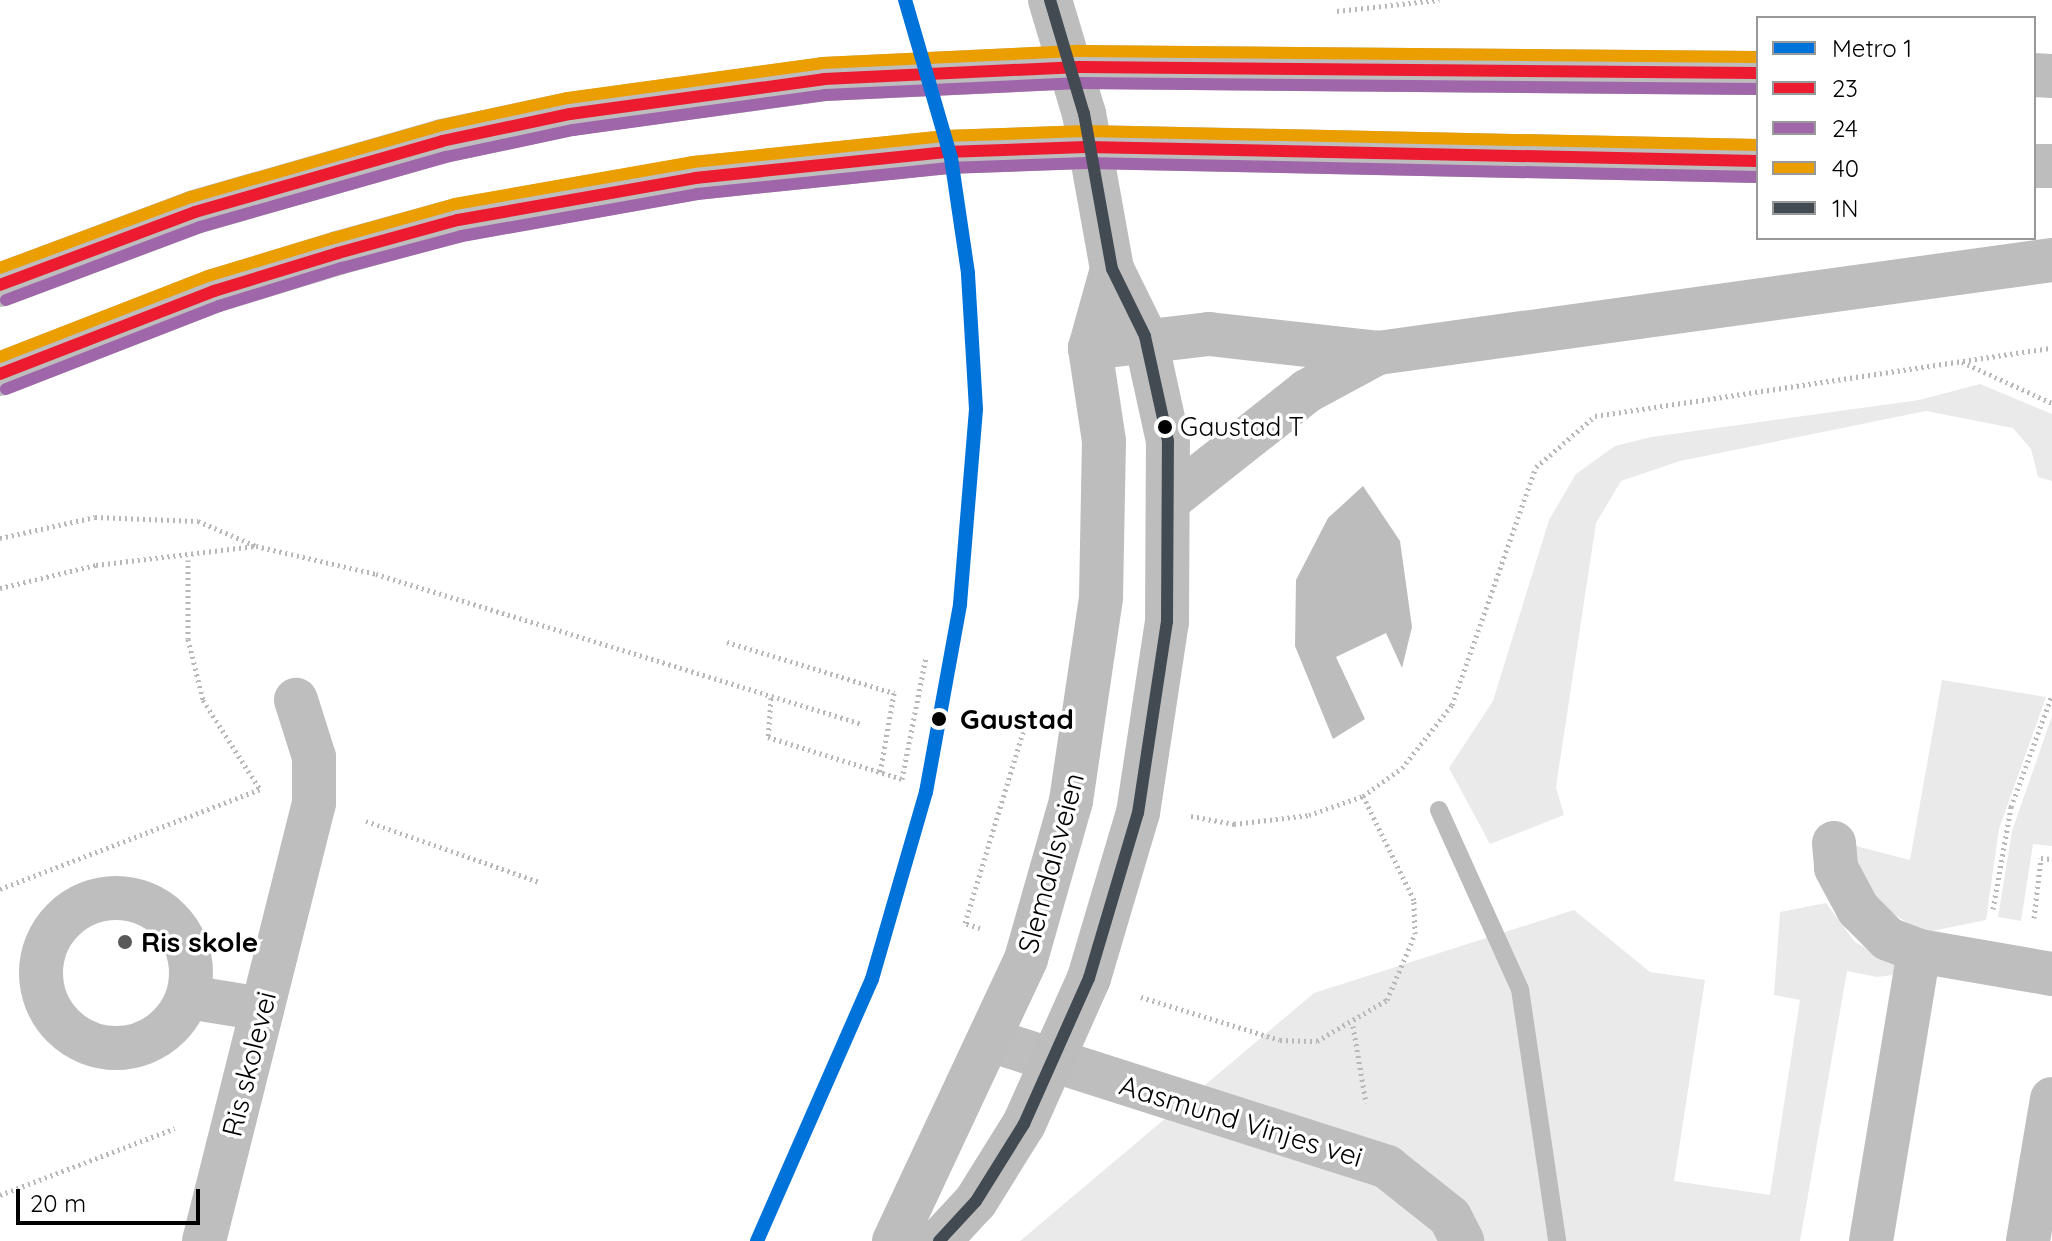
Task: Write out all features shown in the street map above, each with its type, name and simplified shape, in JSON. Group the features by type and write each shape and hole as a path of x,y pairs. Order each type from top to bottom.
{"main road":[{"name":"Slemdalsveien","path":"939,1241 976,1201 1056,1063 1138,813 1167,622 1173,497 1145,336 1107,249 1084,114 1050,0"},
{"path":"0,285 195,212 442,141 808,80 1080,67 1756,73"},
{"path":"0,374 214,291 458,220 709,176 946,152 1086,147 1756,161"},
{"name":"Slemdalsveien","path":"894,1241 993,1041 1052,882 1086,717 1101,597 1104,441 1090,348 1107,249"},
{"path":"1090,348 1145,336 1209,334 1378,353 2052,260"},
{"path":"1173,497 1307,391 1378,353"}],"street":[{"name":"Ris skolevei","path":"204,1241 314,803 314,757 296,700"},
{"path":"1834,843 1836,868 1858,909 1888,939 1919,951 2040,972"},
{"path":"1871,1241 1919,951"},
{"path":"188,997 262,1009"},
{"name":"Aasmund Vinjes vei","path":"993,1041 1387,1167 1450,1217 1462,1241"},
{"path":"2028,1241 2052,1099"}],"path":[{"path":"1189,816 1268,823 1363,796 1402,768 1452,705 1536,467 1559,442 1595,416 1640,404 2052,348"},
{"path":"1961,362 2052,403"},
{"path":"0,538 57,522 140,516 198,521 256,546 376,574 862,724"},
{"path":"0,588 143,558 188,560 256,546"},
{"path":"188,560 188,639 203,700 259,789"},
{"path":"727,642 894,693 880,773"},
{"path":"771,698 768,737 902,779 926,657"},
{"path":"1991,921 2011,807 2052,695"},
{"path":"991,920 988,930 965,923 1027,719"},
{"path":"0,889 259,789 314,803 539,882"},
{"path":"1136,995 1280,1040 1317,1041 1353,1025 1387,1000 1415,934 1403,867 1363,796"},
{"path":"2040,972 2041,858 2052,859"},
{"path":"1353,1025 1369,1114"},
{"path":"0,1195 238,1104"}],"shaded area":[{"path":"1980,384 2052,414 2052,481 2038,477 2031,449 2013,428 1926,411 1680,461 1621,481 1596,523 1556,787 1564,815 1490,844 1449,768 1493,701 1549,520 1576,474 1615,446 1651,437 1919,400"},
{"path":"1363,486 1400,541 1412,627 1402,668 1386,633 1336,657 1365,719 1333,739 1295,646 1296,580 1328,518"},
{"path":"1942,680 2046,697 1999,829 1986,920 1922,933 1866,895 1852,845 1910,860"},
{"path":"2052,716 2052,846 2033,844 2021,921 1998,917 2012,831"},
{"path":"1826,903 1855,942 1896,965 1893,975 1877,977 1847,971 1800,1241 1020,1241 1314,993 1574,910 1650,972 1705,980 1674,1181 1770,1195 1800,1000 1774,995 1780,912"}],"waterway":[{"path":"1439,810 1520,989 1557,1241"}],"metro line":[{"name":"1","path":"757,1241 872,979 926,792 960,604 976,409 968,273 951,158 905,0"}],"transit line":[{"name":"1N","path":"939,1241 976,1201 1024,1124 1089,978 1138,813 1167,622 1168,441 1145,336 1112,269 1084,114 1050,0"},
{"name":"40","path":"0,268 191,197 438,126 568,98 822,63 1080,51 1756,57"},
{"name":"23","path":"0,285 195,212 442,141 570,114 824,79 1080,67 1756,73"},
{"name":"24","path":"6,300 200,227 446,157 573,130 825,95 1080,83 1756,89"},
{"name":"40","path":"0,357 208,276 334,238 455,204 693,162 944,136 1085,131 1756,145"},
{"name":"23","path":"0,374 214,291 338,253 458,220 695,178 946,152 1086,147 1756,161"},
{"name":"24","path":"6,389 219,306 342,268 462,236 697,194 947,168 1086,163 1756,177"}],"place":[{"name":"Gaustad T","path":"1165,427"},
{"name":"Gaustad","path":"939,719"},
{"name":"Ris skole","path":"125,942"}]}
